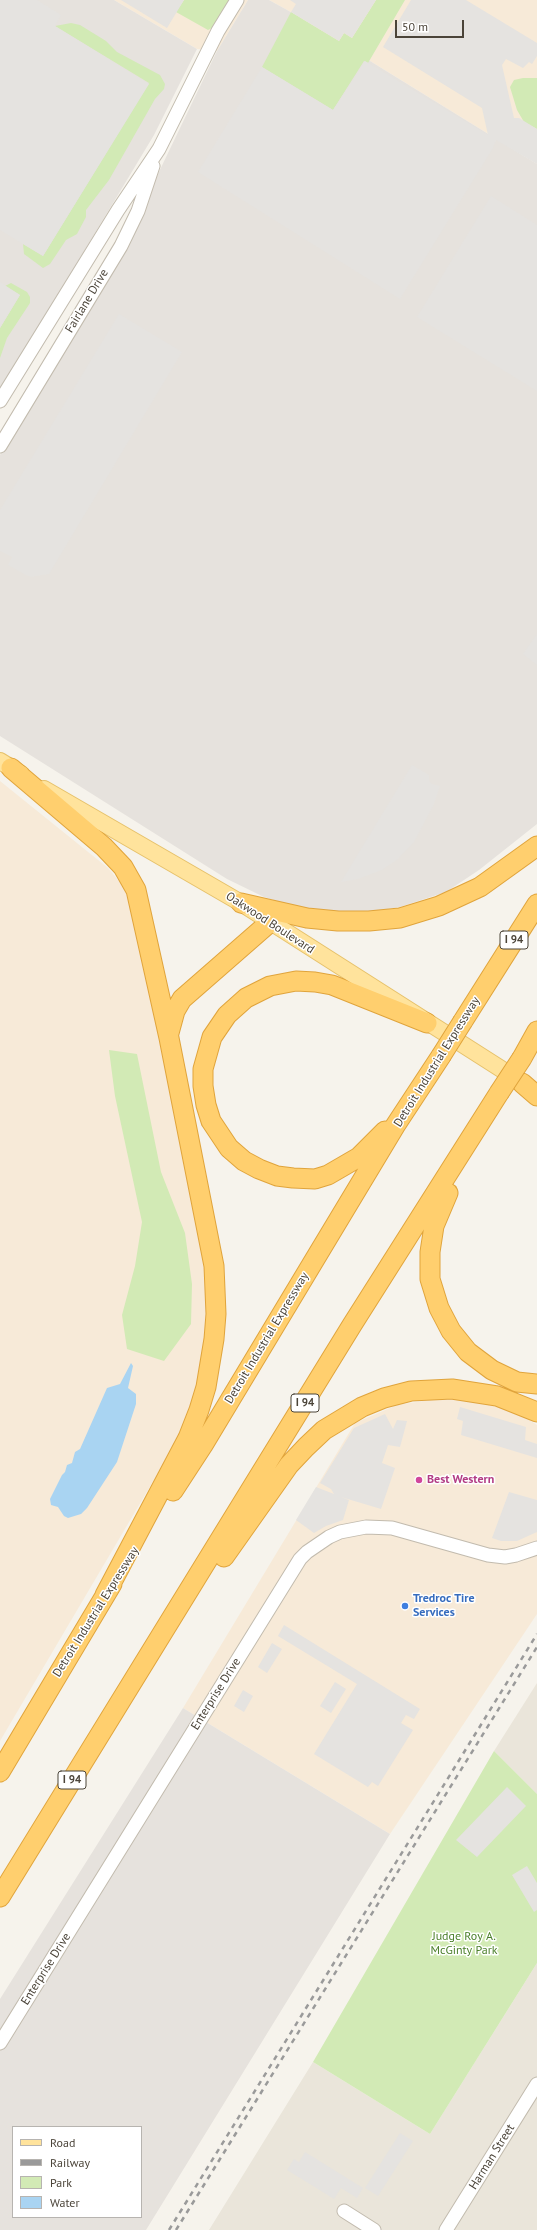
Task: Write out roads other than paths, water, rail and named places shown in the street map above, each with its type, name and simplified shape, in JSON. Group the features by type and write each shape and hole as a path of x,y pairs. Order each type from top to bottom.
{"highway":[{"path":"5,765 104,847 130,878 140,900 211,1247 215,1284 214,1339 206,1387 188,1438 105,1595"},
{"path":"241,903 308,918 338,922 369,922 400,918 439,906 473,890 512,866 537,846"},
{"name":"Detroit Industrial Expressway","path":"0,1772 105,1595 203,1445 395,1126 537,904"},
{"path":"169,1038 175,1011 182,999 270,923"},
{"path":"395,1126 383,1132 358,1157 328,1175 315,1179 293,1178 268,1173 244,1161 233,1152 219,1136 211,1121 206,1105 203,1086 206,1053 219,1026 236,1006 258,991 289,982 306,981 332,985 427,1022"},
{"name":"I 94","path":"0,1897 352,1325 500,1094 537,1030"},
{"path":"529,1087 537,1096"},
{"path":"478,1127 463,1165 440,1209 434,1226 430,1252 430,1279 439,1308 450,1331 468,1352 498,1373 517,1382 537,1384"},
{"path":"134,1681 168,1641 214,1571 290,1465 324,1430 342,1417 384,1398 410,1392 438,1389 485,1393 519,1403 537,1412"}],"main road":[{"name":"Oakwood Boulevard","path":"5,765 241,903 270,923 529,1087"}],"street":[{"name":"Fairlane Drive","path":"0,401 118,210 159,149 218,31 237,0"},
{"name":"Fairlane Drive","path":"0,446 121,246 138,211 159,149"},
{"name":"Enterprise Drive","path":"0,2043 296,1566 307,1552 340,1532 366,1527 392,1528 488,1555 505,1557 537,1548"},
{"name":"Harman Street","path":"446,2230 537,2084"},
{"path":"344,2211 374,2230"}],"water":[{"path":"131,1363 133,1366 128,1388 136,1394 136,1404 117,1462 87,1508 81,1514 68,1518 64,1516 58,1507 51,1505 50,1499 65,1472 67,1465 72,1463 75,1452 80,1449 107,1388 120,1384"}],"railway":[{"path":"169,2230 537,1634"},
{"path":"176,2230 537,1647"}],"place":[{"name":"Best Western","path":"419,1480"},
{"name":"Tredroc Tire Services","path":"405,1606"}],"park label":[{"name":"Judge Roy A. McGinty Park","path":"464,1944"}]}
